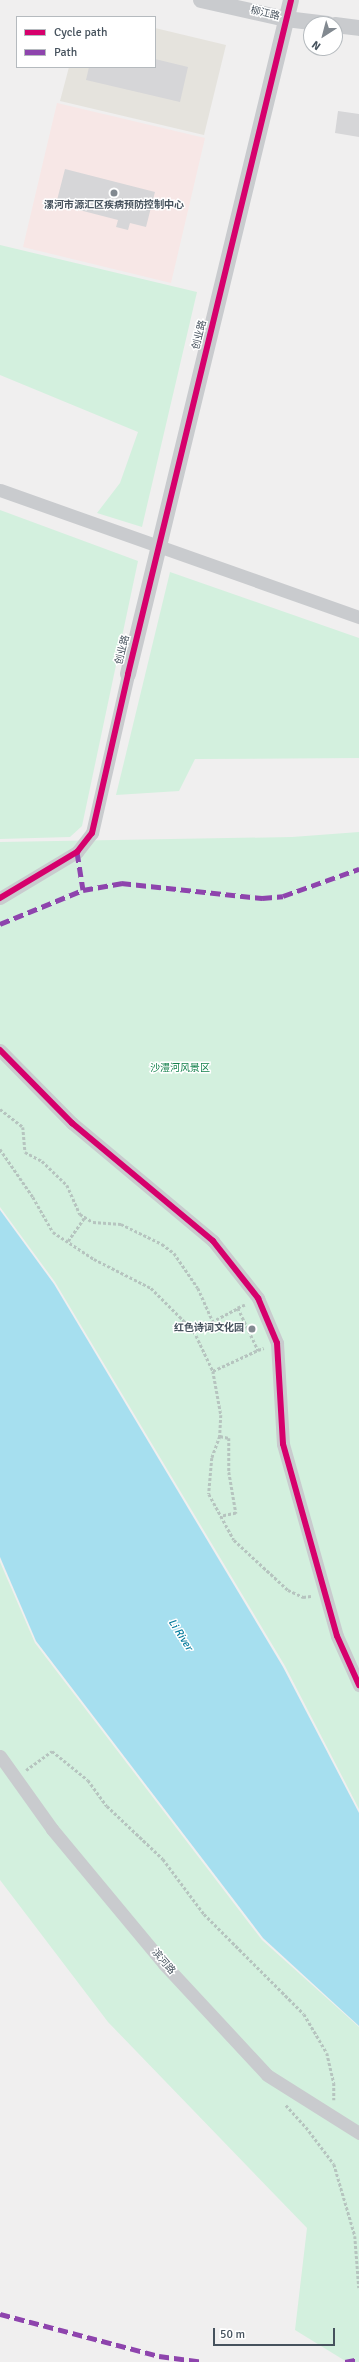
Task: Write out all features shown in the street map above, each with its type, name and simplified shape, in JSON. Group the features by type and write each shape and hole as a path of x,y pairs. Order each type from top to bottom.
{"street":[{"name":"柳江路","path":"201,0 286,19 303,21"},
{"name":"创业路","path":"128,674 291,0"},
{"path":"343,26 359,28"},
{"path":"0,490 359,617"},
{"path":"0,898 76,852 92,833 128,674"},
{"path":"0,1050 72,1123 213,1241 258,1298 277,1343 283,1444 337,1636 359,1685"},
{"name":"滨河路","path":"0,1756 14,1778 52,1829 164,1964 262,2069 359,2133"}],"path":[{"path":"0,1109 23,1127 25,1152 42,1161 67,1184 80,1214 94,1222 121,1224 162,1244 174,1253 198,1288 212,1321"},
{"path":"0,1149 33,1197 53,1232 94,1258 151,1288 194,1331 213,1371 221,1415 220,1436 212,1458 209,1494 234,1540 288,1590 303,1597 326,1594"},
{"path":"68,1242 85,1217"},
{"path":"194,1331 258,1298"},
{"path":"238,1308 258,1350"},
{"path":"213,1371 258,1350 277,1343"},
{"path":"220,1436 229,1438 229,1472 236,1513 222,1516"},
{"path":"14,1778 52,1751 88,1780 107,1806 163,1859 204,1914 304,2014 327,2053 334,2082 331,2114"},
{"path":"281,2100 306,2127 334,2164 355,2236 359,2288"}],"shaded area":[{"path":"156,28 226,45 204,135 60,101 69,68 156,68"},
{"name":"漯河市源汇区疾病预防控制中心","path":"57,103 205,138 171,283 23,247"}],"green space":[{"path":"0,245 197,292 142,527 97,513 120,483 138,432 0,375"},
{"path":"0,510 138,561 82,826 70,837 0,839"},
{"path":"170,572 359,638 359,758 195,759 179,791 116,795"},
{"name":"沙澧河风景区","path":"359,832 359,1809 285,1666 55,1282 0,1207 0,842 292,837"},
{"path":"0,1562 35,1643 262,1940 359,2027 359,2362 347,2362 295,2330 307,2228 108,2022 0,1880"}],"water":[{"name":"Li River","path":"0,1210 54,1284 283,1667 359,1813 359,2026 263,1938 36,1641 0,1557"}],"building":[{"path":"156,59 188,67 180,102 86,80 89,68 156,68"},
{"path":"338,111 359,114 359,137 335,133"},
{"path":"65,169 155,192 146,227 130,223 128,230 116,227 118,220 56,204"}],"marked path":[{"path":"77,852 83,890"},
{"path":"0,924 83,890 121,883 262,898 283,896 359,869"},
{"path":"0,2314 159,2356 204,2362"},
{"path":"345,2362 359,2359"}],"cycle path":[{"path":"0,898 77,852 92,833 128,674 291,0"},
{"path":"0,1050 72,1123 213,1241 258,1298 277,1343 283,1444 337,1636 359,1685"}],"place":[{"name":"漯河市源汇区疾病预防控制中心","path":"114,193"},
{"name":"红色诗词文化园","path":"252,1329"}]}
